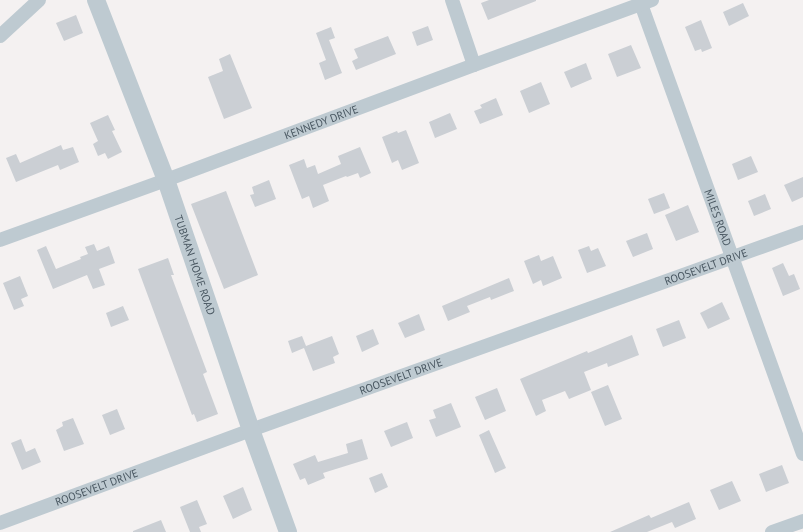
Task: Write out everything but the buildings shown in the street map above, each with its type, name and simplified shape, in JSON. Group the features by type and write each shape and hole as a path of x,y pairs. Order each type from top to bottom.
{"street":[{"path":"0,36 39,0"},
{"name":"TUBMAN HOME ROAD","path":"96,0 166,180 251,430 288,532"},
{"path":"452,0 474,65"},
{"name":"KENNEDY DRIVE","path":"0,240 646,2"},
{"name":"MILES ROAD","path":"646,2 732,258 803,454"},
{"name":"ROOSEVELT DRIVE","path":"0,523 251,430 803,232"},
{"path":"772,532 803,521"}]}
